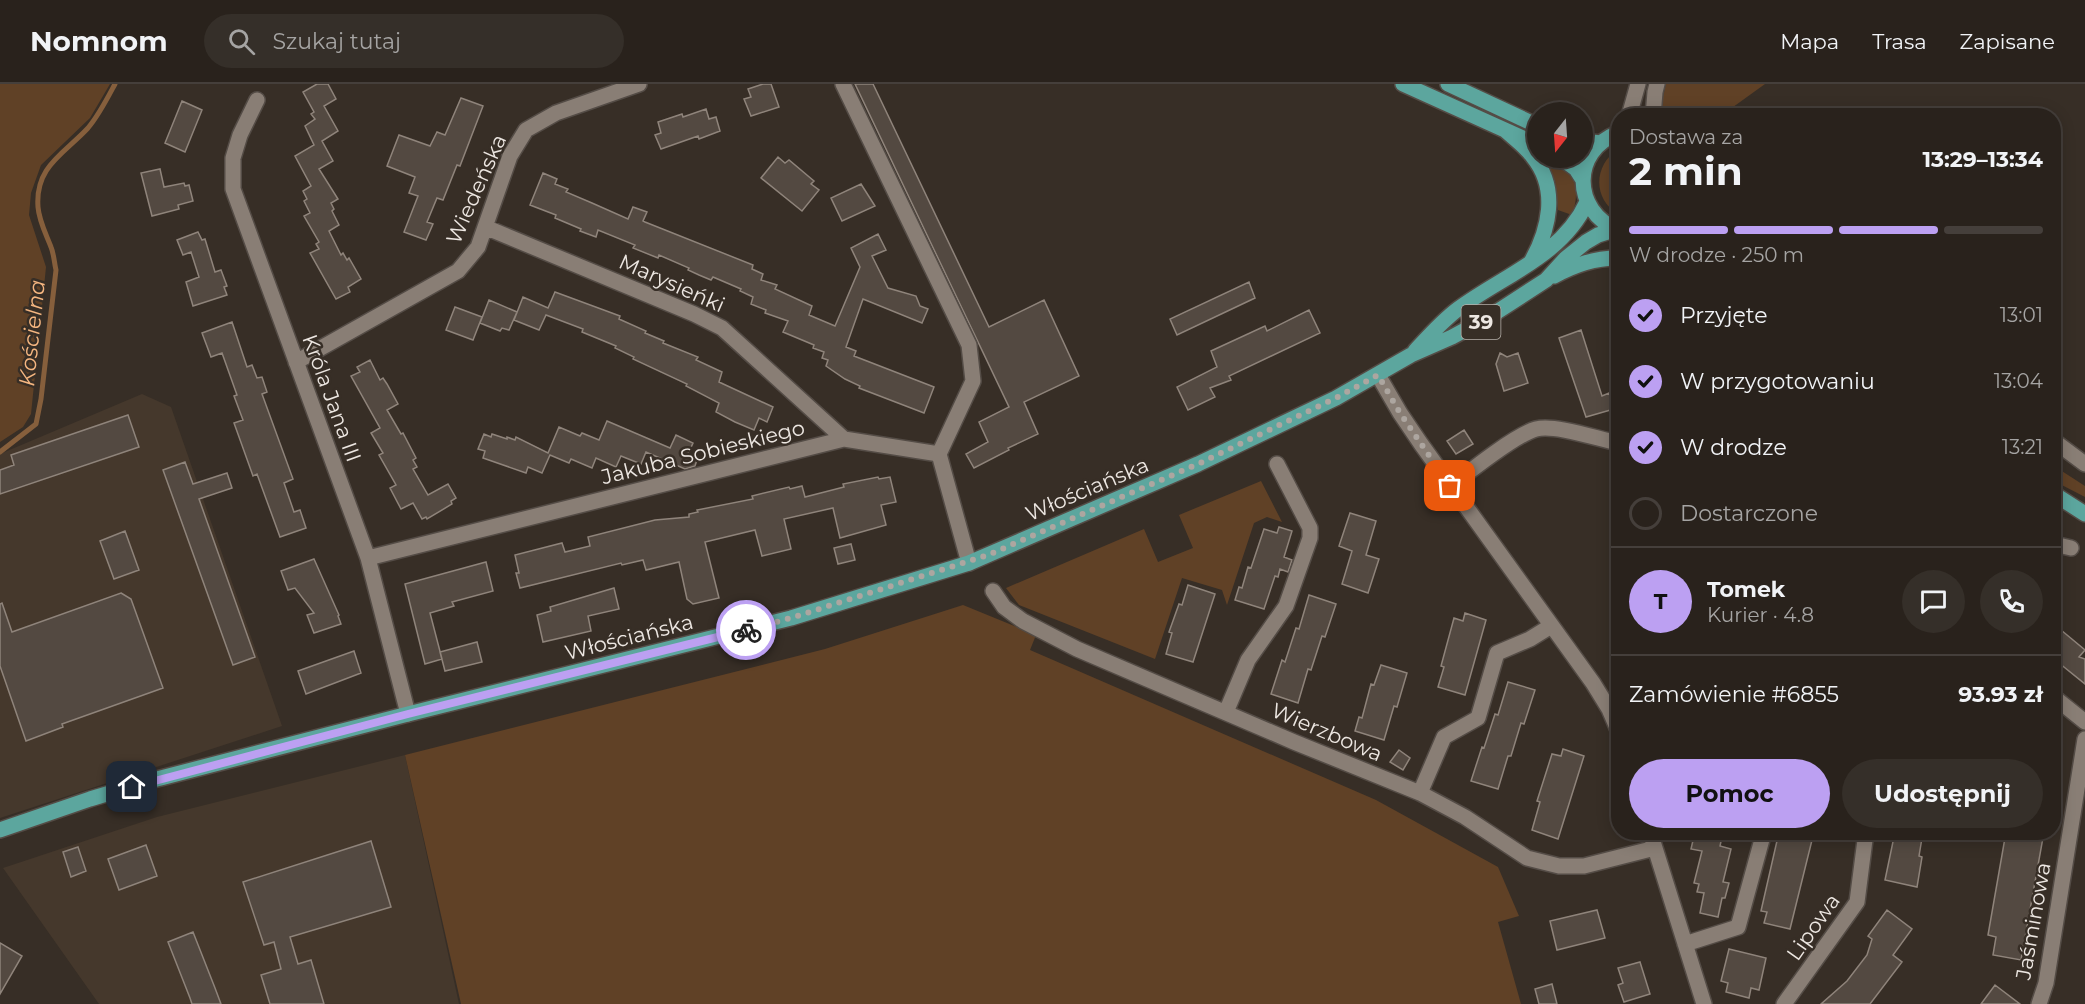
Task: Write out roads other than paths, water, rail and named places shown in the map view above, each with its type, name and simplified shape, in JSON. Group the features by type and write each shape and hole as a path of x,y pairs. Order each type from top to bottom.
{"main road":[{"path":"1403,84 1527,140"},
{"path":"1448,84 1527,121"},
{"path":"1506,131 1534,158 1549,197 1548,223 1530,263"},
{"path":"1583,180 1588,160 1601,143 1611,138"},
{"path":"1593,142 1601,143"},
{"path":"1575,168 1583,180 1587,202"},
{"name":"Włościańska","path":"1411,355 1436,328 1458,309 1554,247 1572,228 1587,202"},
{"name":"39","path":"1587,202 1599,219 1611,226"},
{"name":"Włościańska","path":"0,830 153,780 791,618 969,563 1198,464 1336,398 1411,355 1489,317 1546,280 1566,258 1586,242 1598,235 1611,232"},
{"path":"1546,280 1574,266 1611,259"},
{"path":"2061,499 2085,514"}],"street":[{"name":"Wiedeńska","path":"296,362 458,271 478,247 510,156 526,130 556,113 639,84"},
{"path":"843,84 969,345 973,381 939,454 969,563"},
{"path":"1631,108 1638,84"},
{"path":"1654,108 1657,84"},
{"name":"Króla Jana III","path":"256,100 232,159 233,189 368,558 408,714"},
{"name":"Marysieńki","path":"485,227 694,314 722,328 844,439"},
{"path":"1378,375 1400,413 1450,486 1593,683 1611,714"},
{"path":"1450,486 1521,436 1537,429 1555,429 1611,441"},
{"name":"Jakuba Sobieskiego","path":"368,558 844,439 939,454"},
{"path":"2061,446 2085,464"},
{"path":"1226,711 1248,660 1286,606 1310,538 1310,528 1277,464"},
{"path":"2061,546 2071,548"},
{"name":"Wierzbowa","path":"993,591 1004,607 1023,621 1099,658 1294,742 1420,793 1465,817 1527,858 1559,866 1584,866 1655,848"},
{"path":"1420,793 1444,737 1478,717 1497,654 1530,639 1551,626"},
{"path":"2061,702 2085,722"},
{"name":"Jaśminowa","path":"2039,1004 2046,983 2085,739"},
{"path":"1652,840 1704,1004"},
{"path":"1685,944 1738,927 1762,840"},
{"name":"Lipowa","path":"1784,1004 1857,902 1865,840"}],"waterway":[{"name":"Kościelna","path":"0,452 36,424 41,399 56,270 38,207 41,181 53,162 92,123 115,84"}]}
